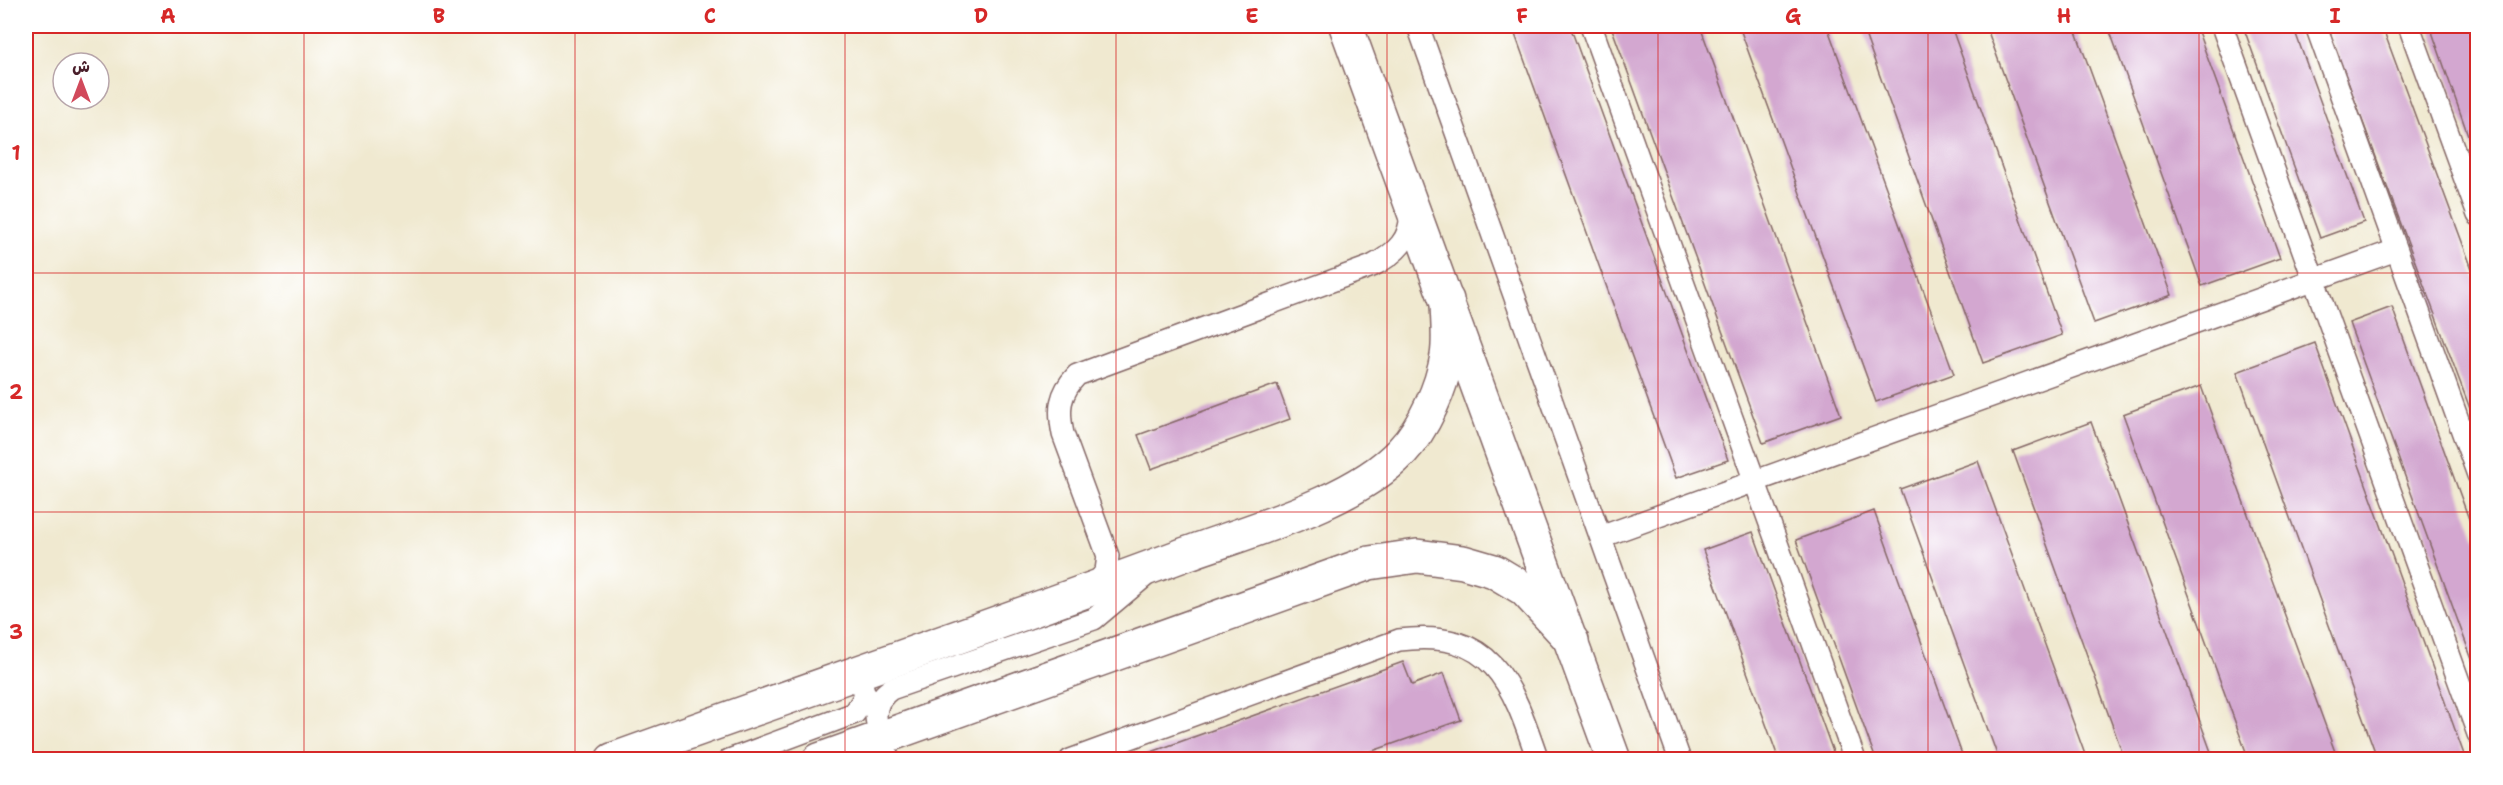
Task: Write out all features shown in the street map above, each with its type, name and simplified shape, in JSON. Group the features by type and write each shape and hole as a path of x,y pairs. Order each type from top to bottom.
{"street":[{"path":"1346,26 1614,759"},
{"path":"612,759 1092,589 1325,502 1370,480 1403,451 1422,422 1438,388 1448,355 1447,300"},
{"path":"819,759 885,748 1369,563 1417,556 1463,562 1494,571 1524,589 1572,641"}],"lane":[{"path":"1418,26 1603,536 1680,759"},
{"path":"1591,26 1855,759"},
{"path":"2222,26 2478,734"},
{"path":"2316,26 2478,475"},
{"path":"2409,26 2478,215"},
{"path":"1092,589 1106,571 1108,556 1063,434 1059,414 1066,387 1077,375 1372,266 1390,257 1401,246 1408,231 1410,215 1408,195"},
{"path":"1603,536 2396,250"},
{"path":"885,748 876,724 877,703 891,689 1094,619 1157,565"},
{"path":"1070,759 1399,640 1422,637 1443,638 1466,646 1485,657 1501,673 1512,690 1538,759"},
{"path":"729,759 855,713 865,695 858,671"}],"building":[{"path":"1512,26 1570,26 1728,460 1676,478"},
{"path":"1611,26 1700,26 1841,415 1763,443"},
{"path":"1739,26 1827,26 1954,374 1876,402"},
{"path":"1862,26 1951,26 2062,335 1983,363"},
{"path":"1986,26 2074,26 2172,295 2094,323"},
{"path":"2108,26 2196,26 2280,258 2202,286"},
{"path":"2243,26 2293,26 2364,222 2320,238"},
{"path":"2327,26 2382,26 2478,285 2478,430"},
{"path":"2430,26 2478,26 2478,161 2477,161"},
{"path":"2392,307 2478,544 2478,676 2349,323"},
{"path":"2315,343 2466,760 2378,760 2237,372"},
{"path":"1277,384 1290,419 1151,469 1138,435"},
{"path":"2201,386 2338,760 2249,760 2123,414"},
{"path":"2091,422 2214,760 2125,760 2013,451"},
{"path":"1978,461 2087,760 1999,760 1900,489"},
{"path":"1874,511 1964,760 1876,760 1796,540"},
{"path":"1753,532 1836,760 1779,760 1703,550"},
{"path":"1403,662 1412,685 1444,673 1461,720 1347,760 1129,760"}]}
